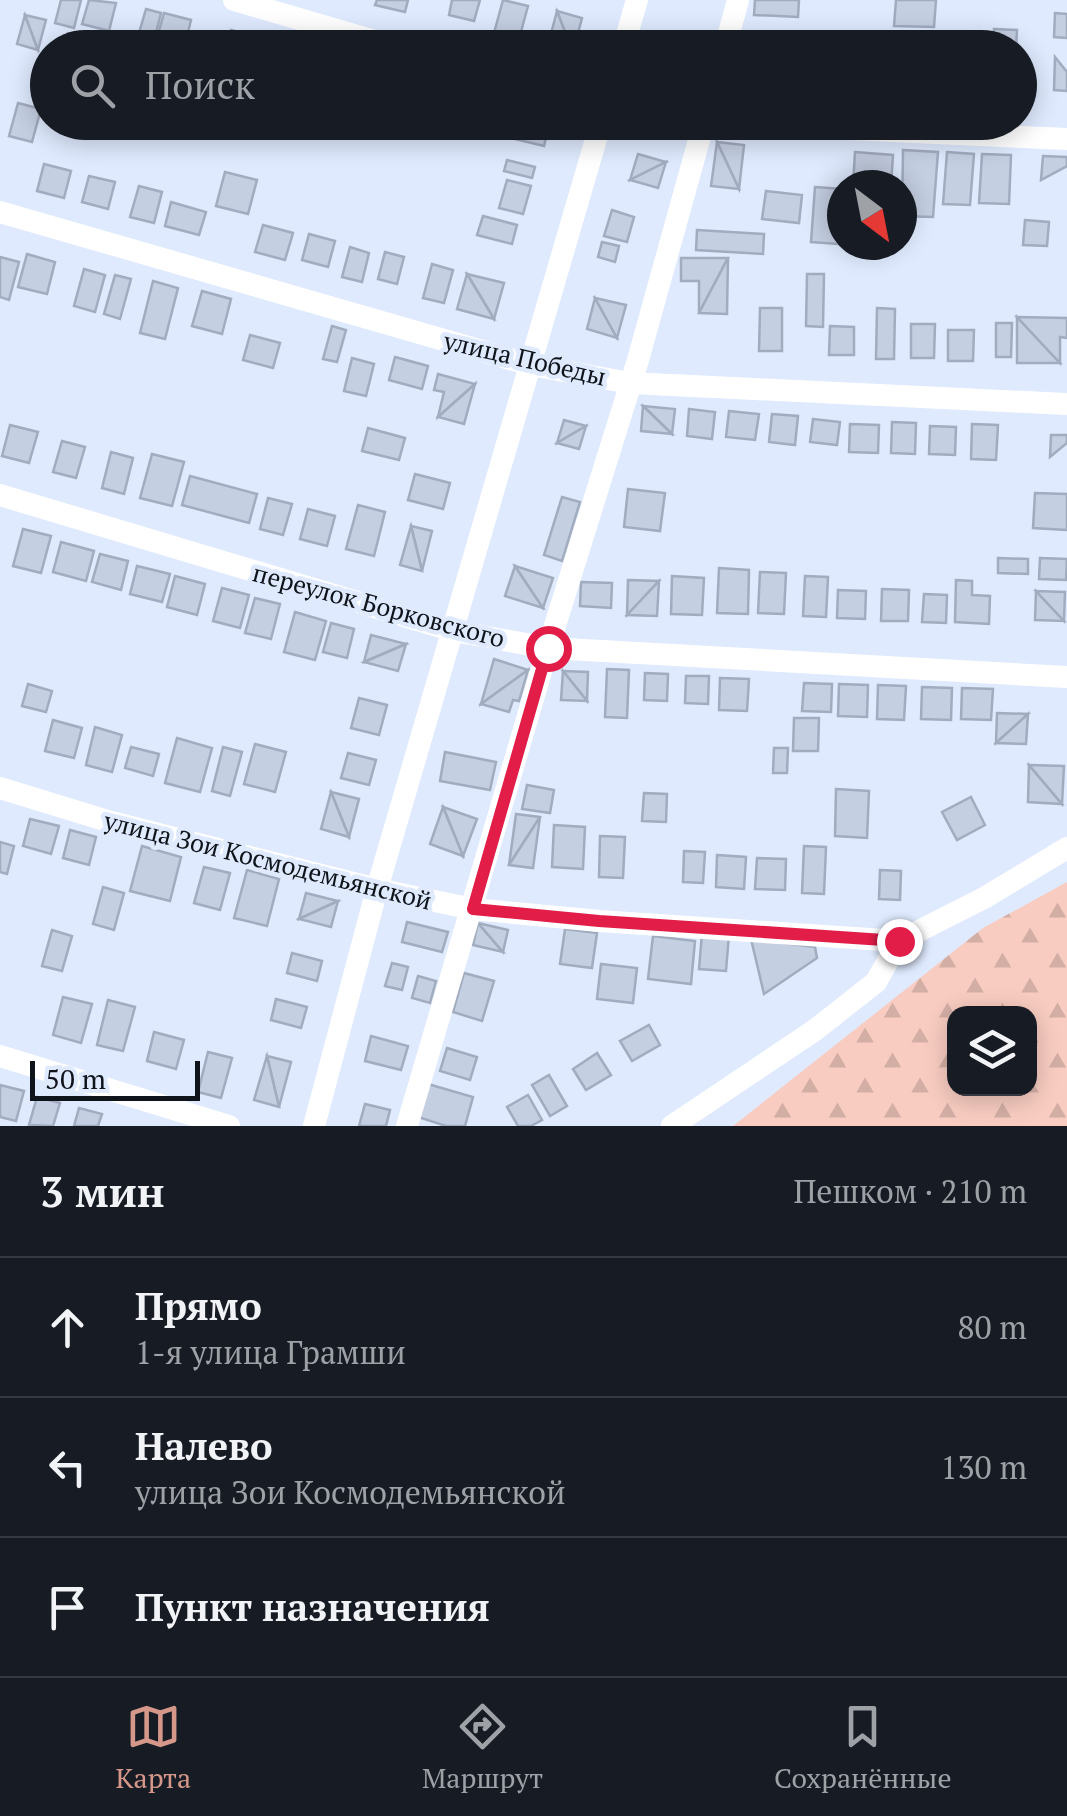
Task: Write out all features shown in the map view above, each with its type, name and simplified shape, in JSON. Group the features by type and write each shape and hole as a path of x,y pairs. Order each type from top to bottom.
{"street":[{"path":"234,0 337,30"},
{"path":"628,30 636,0"},
{"path":"730,30 738,0"},
{"path":"1037,138 1067,139"},
{"path":"314,1126 377,889 596,140"},
{"path":"407,1126 630,383 697,140"},
{"name":"улица Победы","path":"0,212 531,365 630,383 1067,404"},
{"name":"переулок Борковского","path":"0,495 454,631 548,648 1067,676"},
{"name":"улица Зои Космодемьянской","path":"0,788 111,822 473,909 899,941"},
{"path":"672,1126 815,1030 876,982 899,941 984,898 1067,848"},
{"path":"0,1056 229,1126"}],"green space":[{"path":"1067,882 1067,1126 733,1126 983,928"}],"building":[{"path":"61,0 81,0 74,28 55,23"},
{"path":"89,0 116,3 109,30 82,24"},
{"path":"377,0 408,0 405,12 375,5"},
{"path":"452,0 480,0 474,21 449,15"},
{"path":"503,0 528,6 521,30 495,30"},
{"path":"755,0 799,0 798,17 754,15"},
{"path":"896,0 936,0 934,27 894,26"},
{"path":"146,9 161,13 157,30 140,30"},
{"path":"557,11 582,18 579,30 564,30"},
{"path":"557,11 564,30 552,30"},
{"path":"164,13 191,20 189,30 159,30"},
{"path":"1055,13 1067,14 1067,38 1054,37"},
{"path":"25,15 31,30 30,48 17,44"},
{"path":"25,15 46,20 43,30 31,30"},
{"path":"1055,57 1067,72 1067,91 1054,90"},
{"path":"18,103 30,106 32,142 9,136"},
{"path":"519,140 546,140 544,146"},
{"path":"717,142 744,145 739,189"},
{"path":"717,142 739,189 711,186"},
{"path":"903,150 938,152 933,217 917,216 917,170 903,170"},
{"path":"855,152 893,155 892,170 854,170"},
{"path":"947,152 974,154 970,205 943,204"},
{"path":"638,154 666,162 630,180"},
{"path":"982,154 1011,155 1009,204 979,203"},
{"path":"1043,156 1067,157 1067,166 1041,180"},
{"path":"507,160 535,167 532,178 504,171"},
{"path":"666,162 658,188 630,180"},
{"path":"44,164 71,171 64,198 37,191"},
{"path":"225,172 257,180 248,214 216,206"},
{"path":"89,176 115,182 108,209 82,202"},
{"path":"507,180 531,186 523,214 499,208"},
{"path":"139,186 162,192 154,223 130,217"},
{"path":"815,187 827,188 827,243 811,242"},
{"path":"766,191 802,195 799,223 762,219"},
{"path":"171,202 206,212 199,235 165,226"},
{"path":"612,210 634,217 627,242 604,236"},
{"path":"483,216 517,225 512,244 477,235"},
{"path":"1025,220 1049,222 1047,246 1023,245"},
{"path":"263,225 293,233 285,260 255,252"},
{"path":"697,230 764,234 763,254 696,250"},
{"path":"309,234 335,241 328,267 302,260"},
{"path":"602,242 619,246 615,262 598,257"},
{"path":"350,247 369,253 362,282 342,277"},
{"path":"385,252 404,257 397,284 378,279"},
{"path":"27,254 55,262 47,294 18,287"},
{"path":"0,257 19,262 9,300 0,297"},
{"path":"681,258 728,258 699,313 699,281 681,281"},
{"path":"728,258 727,314 699,313"},
{"path":"432,264 453,270 444,303 423,298"},
{"path":"84,269 105,275 95,312 74,306"},
{"path":"467,274 504,283 494,319"},
{"path":"467,274 494,319 457,309"},
{"path":"807,274 824,274 823,327 806,326"},
{"path":"115,275 131,279 120,319 104,314"},
{"path":"153,281 178,288 165,339 140,333"},
{"path":"202,291 231,299 222,334 192,326"},
{"path":"595,298 617,338 587,329"},
{"path":"595,298 626,305 617,338"},
{"path":"760,308 782,308 782,351 759,351"},
{"path":"877,308 895,309 894,359 876,359"},
{"path":"1017,317 1060,363 1017,363"},
{"path":"1017,317 1067,318 1067,338 1060,337 1060,363"},
{"path":"996,323 1012,323 1011,357 996,357"},
{"path":"911,324 935,324 934,358 911,358"},
{"path":"332,326 346,330 337,362 323,359"},
{"path":"830,326 854,327 854,355 829,355"},
{"path":"948,330 974,330 973,361 948,361"},
{"path":"250,335 280,343 273,368 243,360"},
{"path":"395,357 428,366 422,389 389,380"},
{"path":"352,358 374,364 366,396 344,391"},
{"path":"438,374 475,384 438,417 444,392 434,390"},
{"path":"475,384 464,424 438,417"},
{"path":"643,406 675,409 672,434"},
{"path":"643,406 672,434 641,431"},
{"path":"689,409 715,412 712,439 687,436"},
{"path":"729,411 759,414 755,440 726,437"},
{"path":"772,414 798,416 795,445 769,442"},
{"path":"813,419 840,422 837,445 810,442"},
{"path":"564,420 586,426 557,443"},
{"path":"892,422 916,423 915,454 891,453"},
{"path":"850,424 879,425 878,453 849,452"},
{"path":"972,424 998,425 996,460 971,459"},
{"path":"10,425 38,432 29,463 2,456"},
{"path":"586,426 579,449 557,443"},
{"path":"930,426 956,427 955,455 929,454"},
{"path":"368,428 405,438 399,460 362,451"},
{"path":"1051,435 1067,435 1067,443 1050,457"},
{"path":"62,441 85,447 76,478 53,472"},
{"path":"111,452 133,458 124,494 102,488"},
{"path":"152,454 184,462 172,506 140,498"},
{"path":"415,474 450,483 443,509 408,500"},
{"path":"190,476 257,494 249,523 182,505"},
{"path":"628,489 665,493 660,531 624,527"},
{"path":"1035,493 1067,494 1067,530 1033,528"},
{"path":"562,497 580,502 562,561 544,555"},
{"path":"268,498 292,504 283,535 260,529"},
{"path":"358,505 385,512 374,556 346,549"},
{"path":"308,509 335,516 327,546 300,539"},
{"path":"411,526 432,531 422,571"},
{"path":"411,526 422,571 400,565"},
{"path":"23,529 51,536 41,573 13,566"},
{"path":"61,542 94,551 86,581 53,572"},
{"path":"100,554 128,561 121,590 92,582"},
{"path":"998,558 1028,559 1028,574 998,573"},
{"path":"1040,558 1067,559 1066,580 1039,579"},
{"path":"137,566 170,574 162,602 130,594"},
{"path":"515,566 543,608 505,596"},
{"path":"515,566 553,578 543,608"},
{"path":"719,568 749,570 748,614 717,613"},
{"path":"760,572 786,573 784,614 758,613"},
{"path":"175,576 205,584 197,615 167,607"},
{"path":"672,576 704,578 702,615 671,614"},
{"path":"805,576 828,577 826,617 803,616"},
{"path":"628,580 659,581 627,615"},
{"path":"956,580 972,581 972,595 990,596 989,624 955,622"},
{"path":"659,581 657,616 627,615"},
{"path":"581,582 612,583 611,608 580,606"},
{"path":"222,588 249,595 240,628 213,621"},
{"path":"882,589 909,590 908,621 881,621"},
{"path":"838,590 866,591 865,619 837,618"},
{"path":"1036,591 1064,621 1035,620"},
{"path":"1036,591 1065,592 1064,621"},
{"path":"924,594 947,595 946,623 922,622"},
{"path":"255,598 280,604 271,639 245,633"},
{"path":"295,612 326,621 315,660 284,652"},
{"path":"331,623 354,629 347,658 323,652"},
{"path":"371,635 406,644 364,662"},
{"path":"406,644 398,671 364,662"},
{"path":"494,659 528,670 481,704"},
{"path":"607,669 629,670 627,718 605,717"},
{"path":"528,670 519,701 513,700 509,712 481,704"},
{"path":"563,671 588,672 587,701"},
{"path":"563,671 587,701 561,700"},
{"path":"645,673 668,674 667,701 644,700"},
{"path":"686,676 709,676 708,704 685,703"},
{"path":"720,678 749,679 747,711 719,710"},
{"path":"804,683 832,684 831,712 802,711"},
{"path":"28,684 52,691 46,712 22,706"},
{"path":"839,684 868,685 867,717 838,716"},
{"path":"878,685 906,686 904,720 877,719"},
{"path":"922,687 952,688 951,720 921,719"},
{"path":"962,688 993,689 991,720 961,719"},
{"path":"359,698 387,705 379,735 351,728"},
{"path":"997,713 1028,714 996,743"},
{"path":"1028,714 1026,744 996,743"},
{"path":"794,718 819,718 818,751 793,751"},
{"path":"53,720 82,728 74,758 45,751"},
{"path":"95,727 122,735 112,772 86,765"},
{"path":"177,738 212,748 200,792 165,783"},
{"path":"255,744 286,752 275,792 244,784"},
{"path":"131,747 159,754 153,776 125,768"},
{"path":"223,747 242,752 230,796 212,791"},
{"path":"774,748 788,748 787,773 773,773"},
{"path":"445,752 496,762 490,790 440,781"},
{"path":"348,753 376,760 369,785 341,778"},
{"path":"1029,765 1062,804 1028,802"},
{"path":"1029,765 1064,766 1062,804"},
{"path":"527,785 554,790 550,813 522,809"},
{"path":"836,789 869,791 867,838 835,836"},
{"path":"331,792 359,799 349,837"},
{"path":"331,792 349,837 321,829"},
{"path":"644,793 667,794 666,822 642,821"},
{"path":"971,797 985,825 957,840 942,812"},
{"path":"443,807 477,819 463,856"},
{"path":"443,807 463,856 430,844"},
{"path":"516,814 540,817 509,865"},
{"path":"540,817 533,868 509,865"},
{"path":"30,819 59,826 51,854 23,846"},
{"path":"554,825 585,827 583,869 552,867"},
{"path":"70,830 96,837 89,865 63,858"},
{"path":"600,836 625,837 623,878 599,877"},
{"path":"0,842 14,846 7,874 0,872"},
{"path":"142,846 181,857 170,901 130,891"},
{"path":"804,846 826,847 824,894 802,893"},
{"path":"684,851 705,852 703,883 683,882"},
{"path":"717,855 746,857 744,889 716,887"},
{"path":"757,858 786,859 785,890 755,889"},
{"path":"204,867 230,873 220,910 194,903"},
{"path":"247,870 279,879 267,926 234,918"},
{"path":"880,870 901,871 900,900 879,899"},
{"path":"103,887 124,893 114,930 93,924"},
{"path":"306,893 338,901 299,919"},
{"path":"338,901 331,927 299,919"},
{"path":"407,922 448,932 442,952 402,942"},
{"path":"478,923 503,952 473,945"},
{"path":"478,923 508,930 503,952"},
{"path":"565,929 597,933 592,968 560,964"},
{"path":"52,930 72,936 62,971 42,966"},
{"path":"702,933 729,935 726,971 699,969"},
{"path":"653,936 695,941 691,984 648,979"},
{"path":"751,939 815,947 817,958 764,994"},
{"path":"292,953 322,961 317,981 287,973"},
{"path":"392,963 408,967 402,990 385,986"},
{"path":"601,964 637,968 633,1003 597,999"},
{"path":"464,973 494,981 482,1021 453,1012"},
{"path":"418,976 436,981 430,1003 412,998"},
{"path":"63,997 92,1004 81,1043 53,1035"},
{"path":"276,999 307,1007 301,1028 271,1020"},
{"path":"108,1000 135,1007 123,1051 97,1045"},
{"path":"649,1025 660,1045 632,1061 620,1041"},
{"path":"154,1032 184,1040 176,1069 147,1061"},
{"path":"371,1036 408,1046 401,1070 365,1061"},
{"path":"447,1048 477,1057 470,1080 440,1071"},
{"path":"208,1052 232,1058 221,1098 198,1092"},
{"path":"597,1053 611,1075 586,1090 573,1069"},
{"path":"267,1056 291,1062 279,1107"},
{"path":"267,1056 279,1107 254,1100"},
{"path":"549,1075 567,1106 550,1116 532,1085"},
{"path":"428,1084 473,1097 465,1126 446,1126 418,1117"},
{"path":"0,1085 24,1091 16,1121 0,1117"},
{"path":"528,1095 542,1120 531,1126 518,1126 507,1107"},
{"path":"37,1097 60,1103 53,1126 29,1125"},
{"path":"365,1104 390,1110 386,1126 359,1126"},
{"path":"79,1108 102,1114 98,1126 74,1126"}],"route":[{"path":"548,648 473,909 899,941"}]}
